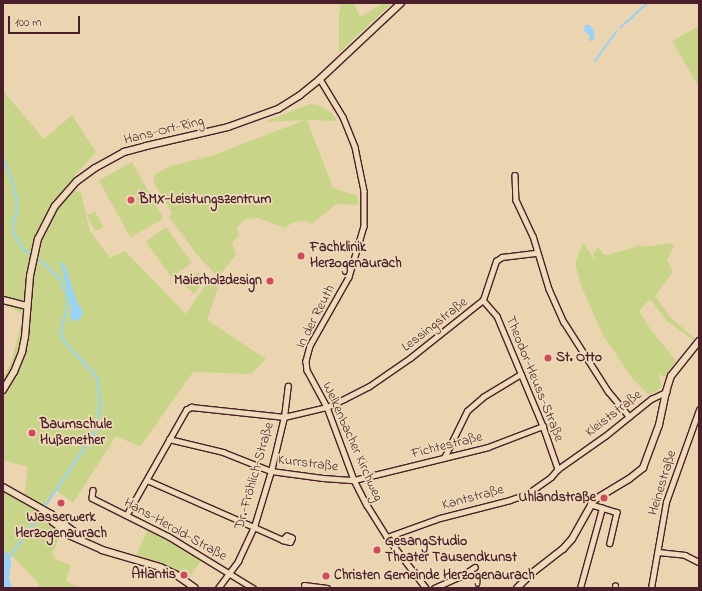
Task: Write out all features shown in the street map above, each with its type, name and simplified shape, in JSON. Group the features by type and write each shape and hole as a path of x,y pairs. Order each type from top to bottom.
{"main road":[{"name":"Hans-Ort-Ring","path":"3,390 14,372 22,352 25,337 30,276 38,239 46,221 65,193 77,181 124,152 216,130 278,109 299,96 320,79 401,3"},
{"path":"3,300 27,306"},
{"path":"517,588 532,573 563,549 572,539 590,504 630,479 643,468 659,425 666,392 675,369 699,341"},
{"path":"3,487 51,514 72,530 78,538 102,550 160,567 175,574 195,588"}],"street":[{"name":"In der Reuth","path":"306,361 310,346 349,277 364,226 364,191 355,147 343,117 320,79"},
{"path":"515,175 516,200 533,236 537,254 549,290 564,322 608,391 629,416"},
{"name":"Lessingstraße","path":"169,439 182,415 191,407 284,417 327,407 356,394 387,375 441,335 484,300 496,261 502,257 537,254"},
{"name":"Theodor-Heuss-Straße","path":"484,300 497,316 543,426 558,469"},
{"name":"Welkenbacher Kirchweg","path":"306,361 307,370 327,407 354,480 366,505 387,537 426,588"},
{"path":"444,458 467,411 483,397 521,374"},
{"name":"Dr.-Fröhlich-Straße","path":"218,588 238,560 254,527 271,471 284,417 288,386"},
{"name":"Kleiststraße","path":"558,469 605,436 656,396 666,392"},
{"name":"Heinestraße","path":"651,588 666,502 699,410"},
{"name":"Fichtestraße","path":"354,480 488,447 543,426"},
{"path":"127,514 169,439"},
{"name":"Kurrstraße","path":"169,439 223,452 271,471 323,478 354,480"},
{"name":"Kantstraße","path":"387,537 440,518 510,500 527,494 551,477 558,469"},
{"path":"147,480 283,540"},
{"name":"Hans-Herold-Straße","path":"93,490 92,498 127,514 192,549 253,588"},
{"path":"590,504 617,512 610,543"},
{"path":"580,588 602,508"},
{"path":"658,552 685,555 699,562"},
{"path":"434,588 463,575 475,567"},
{"path":"304,585 327,588"}],"green space":[{"path":"333,3 354,3 360,17 384,3 392,3 339,53 339,13 341,5"},
{"path":"699,26 699,83 697,84 672,41"},
{"path":"3,91 44,139 72,115 96,152 66,186 81,193 90,231 110,258 125,251 186,314 208,281 215,282 218,287 207,320 266,359 251,374 193,372 140,447 116,436 73,503 56,490 42,513 62,533 52,553 57,560 71,565 66,581 81,588 40,588 36,580 12,556 7,563 4,577 7,588 3,588 3,491 24,496 28,467 3,460 3,378 12,360 23,316 20,312 3,305"},
{"path":"310,104 318,105 332,113 337,121 307,120 333,188 357,196 358,205 336,204 312,224 305,221 294,222 284,228 258,218 246,219 237,227 239,236 232,242 236,255 218,277 198,256 169,217 172,213 153,182 155,175 167,167 211,156 305,120 264,122"},
{"name":"BMX-Leistungszentrum","path":"132,162 164,219 130,237 99,180"},
{"path":"95,211 103,227 95,231 87,215"},
{"path":"166,227 192,263 172,277 146,242"},
{"path":"583,242 596,262 593,254 598,247 603,254 607,255 639,245 644,247 672,243 674,246 667,260 673,272 655,296 671,318 694,338 693,340 667,321 650,299 639,311 651,330 676,361 664,377 658,374 662,386 657,391 649,395 632,378 603,335 582,288 575,264"},
{"path":"198,272 206,279 194,294 186,286"},
{"path":"148,529 202,559 189,578 169,566 136,555"}],"water":[{"path":"585,25 590,25 595,34 593,41 590,41 589,35 584,31"},
{"path":"60,261 65,266 78,305 83,313 79,320 73,321 70,317 71,307 62,268 59,262"}],"waterway":[{"path":"621,27 648,3"},
{"path":"595,61 616,32"},
{"path":"3,158 11,176 17,198 17,215 13,221 14,233 24,250 32,255"},
{"path":"37,258 60,279 67,295 68,303 61,335 66,343 98,378 101,405 96,432 44,509"},
{"path":"6,562 42,512"},
{"path":"3,555 6,562 4,578 7,588"}],"place":[{"name":"BMX-Leistungszentrum","path":"131,200"},
{"name":"Fachklinik Herzogenaurach","path":"301,256"},
{"name":"Maierholzdesign","path":"270,281"},
{"name":"St. Otto","path":"548,358"},
{"name":"Baumschule Hußenether","path":"32,433"},
{"name":"Uhlandstraße","path":"604,498"},
{"name":"Wasserwerk Herzogenaurach","path":"61,503"},
{"name":"GesangStudio Theater Tausendkunst","path":"377,550"},
{"name":"Atlantis","path":"184,575"},
{"name":"Christen Gemeinde Herzogenaurach","path":"326,576"}]}
